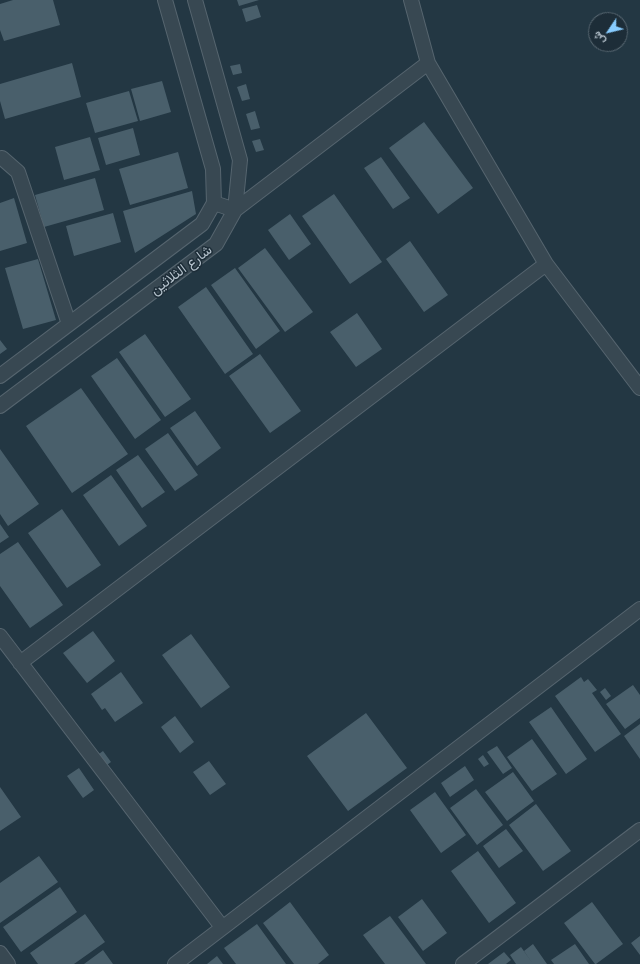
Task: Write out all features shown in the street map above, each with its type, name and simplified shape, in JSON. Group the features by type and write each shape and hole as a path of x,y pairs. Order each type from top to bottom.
{"street":[{"path":"165,0 213,168 214,203 235,210 428,63"},
{"name":"شارع الثلاثين","path":"0,406 216,244 235,210 240,160 196,0"},
{"path":"411,0 428,63 546,264 640,388"},
{"path":"0,158 18,172 69,324"},
{"name":"شارع الثلاثين","path":"0,376 202,224 214,203"},
{"path":"20,663 546,264"},
{"path":"175,964 640,609"},
{"path":"0,636 222,927"},
{"path":"463,964 640,830"},
{"path":"0,953 8,964"}],"building":[{"path":"13,0 53,0 60,25 4,41 0,30 0,4"},
{"path":"237,0 259,0 239,6"},
{"path":"257,5 261,17 246,22 242,9"},
{"path":"72,63 81,97 5,119 0,101 0,84"},
{"path":"240,64 242,73 233,75 230,66"},
{"path":"162,81 171,112 140,121 131,89"},
{"path":"246,84 250,99 242,101 237,87"},
{"path":"129,91 138,121 95,133 86,103"},
{"path":"255,111 260,128 251,130 246,114"},
{"path":"424,122 473,188 438,214 389,148"},
{"path":"133,128 140,155 106,165 98,138"},
{"path":"90,137 100,170 64,180 55,147"},
{"path":"260,139 264,150 256,152 252,141"},
{"path":"178,152 188,188 130,205 119,169"},
{"path":"381,157 410,198 393,209 364,168"},
{"path":"95,178 104,210 44,227 35,195"},
{"path":"192,191 196,214 135,253 123,211"},
{"path":"334,194 382,262 350,284 302,216"},
{"path":"14,198 27,243 0,251 0,203"},
{"path":"113,213 121,242 74,256 66,226"},
{"path":"290,214 311,244 289,260 268,230"},
{"path":"410,241 448,295 424,312 386,259"},
{"path":"265,248 313,312 285,332 238,268"},
{"path":"38,259 56,320 23,329 5,268"},
{"path":"235,268 280,331 256,349 211,285"},
{"path":"206,287 253,354 225,374 178,307"},
{"path":"357,313 382,349 356,367 330,332"},
{"path":"145,334 191,399 165,417 119,352"},
{"path":"0,340 7,349 0,354"},
{"path":"260,354 301,411 270,433 229,376"},
{"path":"117,358 161,420 135,439 91,376"},
{"path":"81,388 128,454 72,493 26,426"},
{"path":"195,411 221,448 197,466 170,428"},
{"path":"168,433 198,475 175,491 145,449"},
{"path":"0,449 39,504 8,526 0,514"},
{"path":"138,455 165,492 142,508 116,470"},
{"path":"111,475 147,526 119,546 83,495"},
{"path":"62,509 101,565 67,588 28,533"},
{"path":"0,524 9,537 0,543"},
{"path":"18,542 63,605 30,628 0,586 0,554"},
{"path":"93,631 115,661 87,683 63,653"},
{"path":"191,634 230,687 201,708 162,655"},
{"path":"121,672 143,703 115,722 105,708 102,710 91,694"},
{"path":"581,677 584,682 588,679 597,690 592,693 621,734 595,752 555,696"},
{"path":"633,685 640,695 640,718 625,729 606,704"},
{"path":"605,688 611,696 606,700 600,692"},
{"path":"551,707 587,759 566,774 529,722"},
{"path":"366,713 407,768 348,811 307,756"},
{"path":"175,716 194,742 180,753 161,727"},
{"path":"640,724 640,759 624,736"},
{"path":"532,739 557,774 532,791 507,757"},
{"path":"497,746 512,768 503,774 487,752"},
{"path":"103,751 111,762 104,767 96,756"},
{"path":"483,755 489,764 484,767 478,759"},
{"path":"209,761 226,784 210,795 193,772"},
{"path":"465,766 474,780 450,797 441,783"},
{"path":"79,768 94,790 83,798 67,776"},
{"path":"513,772 534,801 507,821 485,792"},
{"path":"0,787 21,817 0,831"},
{"path":"476,789 503,825 477,845 450,808"},
{"path":"435,792 466,835 441,853 410,810"},
{"path":"536,804 571,851 543,871 509,825"},
{"path":"506,829 523,851 499,868 483,846"},
{"path":"478,851 516,903 489,923 451,871"},
{"path":"39,856 58,882 0,923 0,883"},
{"path":"60,887 77,912 21,952 3,927"},
{"path":"422,899 447,933 423,951 398,917"},
{"path":"290,902 329,955 318,964 294,964 263,923"},
{"path":"592,902 623,944 596,964 564,923"},
{"path":"85,914 105,942 74,964 38,964 30,953"},
{"path":"390,916 426,964 385,964 363,935"},
{"path":"257,924 286,964 236,964 224,948"},
{"path":"640,936 640,955 631,943"},
{"path":"533,944 547,964 533,964 524,951"},
{"path":"575,944 589,964 554,964 551,960"},
{"path":"521,947 533,964 516,964 510,955"},
{"path":"103,950 113,964 84,964"},
{"path":"504,952 511,960 506,964 488,964"},
{"path":"217,956 223,964 207,964"}]}
